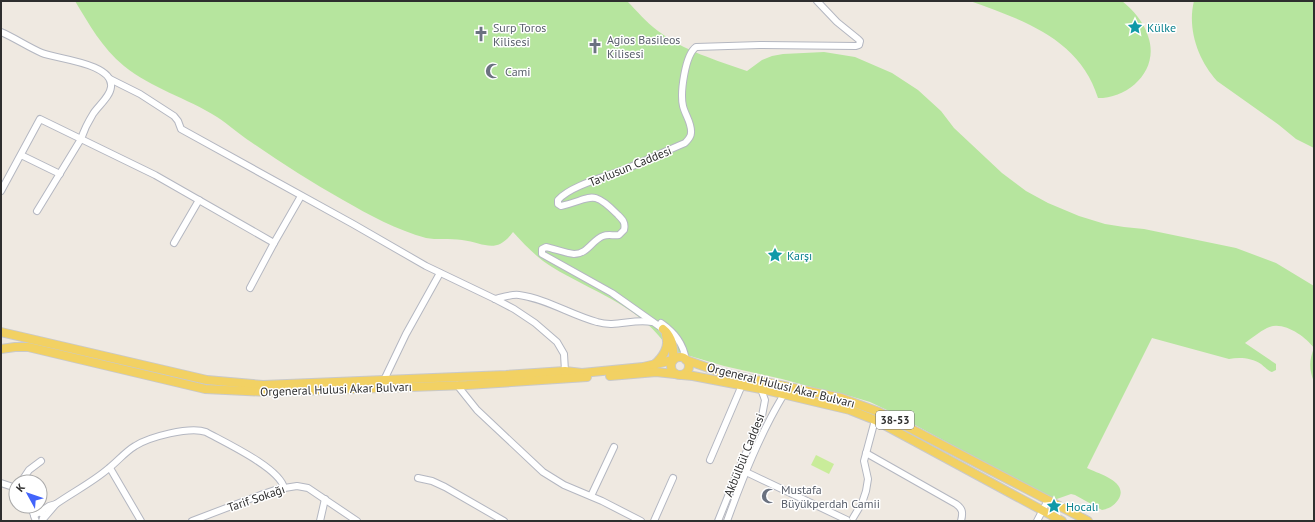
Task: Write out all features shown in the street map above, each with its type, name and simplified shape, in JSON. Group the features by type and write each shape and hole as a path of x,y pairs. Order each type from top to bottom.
{"main road":[{"path":"663,329 668,333 672,341 673,360 671,369 678,375 686,372 689,368 686,360 679,358 673,360"},
{"path":"653,365 661,358 666,349 668,339 663,329"},
{"name":"Orgeneral Hulusi Akar Bulvarı","path":"1,332 207,380 263,386 565,371 588,372 653,365 673,360"},
{"name":"Orgeneral Hulusi Akar Bulvarı","path":"1,349 20,347 41,350 205,388 268,392 457,385 656,372 693,376 761,389 850,410 875,420 1062,521"},
{"name":"Orgeneral Hulusi Akar Bulvarı","path":"686,360 723,373 841,398 871,409 1088,521"}],"street":[{"name":"Tavlusun Caddesi","path":"663,329 603,287 542,254 542,249 546,247 573,254 580,253 590,247 601,236 619,235 624,230 624,222 621,218 600,199 589,197 561,206 558,204 558,200 582,185 629,168 656,154 685,143 688,140 691,134 691,129 683,108 682,94 687,60 691,51 696,47 760,45 859,45 860,41 837,22 818,1"},
{"path":"1,32 48,55 77,61 102,72 110,79 140,94 161,107 176,118 181,129 440,273 495,299 524,316 557,342 564,354 565,371"},
{"path":"37,211 81,139 93,114 110,91 112,83 110,79"},
{"path":"1,191 40,119 155,176 274,243"},
{"path":"21,155 60,174"},
{"path":"250,288 301,196"},
{"path":"174,243 199,200"},
{"path":"384,380 409,328 440,273"},
{"path":"495,299 518,295 543,301 598,323 614,325 635,320 655,323"},
{"name":"Tavlusun Caddesi","path":"645,316 661,323 671,330 679,340 684,350 686,360"},
{"path":"457,385 477,410 538,468 560,482 641,521"},
{"path":"710,460 742,385"},
{"name":"Akbülbül Caddesi","path":"718,521 762,416 765,400 761,389"},
{"name":"Akbülbül Caddesi","path":"727,521 766,425 784,394"},
{"path":"849,519 862,503 867,485 868,479 864,461 875,420"},
{"path":"28,521 40,517 56,504 110,468 123,454 135,445 158,436 199,429 260,462 281,480 284,488"},
{"path":"591,496 614,447"},
{"path":"866,453 956,504 963,512 960,521"},
{"path":"26,474 40,461"},
{"path":"110,468 141,521"},
{"path":"746,472 849,519 861,521"},
{"path":"418,478 445,486 495,518 504,521"},
{"path":"654,521 673,478"},
{"name":"Tarif Sokağı","path":"192,521 263,494 284,488 297,486 308,488 324,499"},
{"path":"320,521 324,499 357,521"},
{"path":"1037,521 1048,500"}],"green space":[{"path":"75,1 627,1 654,28 668,38 689,50 747,71 762,60 783,54 824,52 855,57 892,73 918,90 941,111 954,128 1002,173 1026,191 1048,203 1079,216 1105,224 1144,229 1236,248 1276,263 1314,286 1314,348 1293,330 1279,326 1267,328 1258,333 1245,343 1276,364 1276,370 1272,372 1261,364 1250,359 1229,359 1152,338 1087,468 1105,476 1117,484 1120,488 1121,494 1118,500 1111,507 1102,510 1071,494 1054,500 870,402 782,379 724,366 663,348 664,342 640,318 612,299 567,276 541,260 513,232 501,243 490,246 457,239 426,238 404,231 373,217 296,172 217,117 194,104 157,87 135,74 116,59 103,44"},
{"path":"970,1 1122,1 1138,17 1144,26 1151,48 1150,60 1140,79 1131,87 1110,97 1098,98 1090,78 1078,61 1064,46 1029,24"},
{"path":"1194,1 1314,1 1314,148 1296,139 1279,125 1217,81 1210,73 1204,64 1193,33 1192,12"},
{"path":"1314,348 1314,382 1310,365"},
{"path":"816,455 834,464 829,474 811,465"}],"place":[{"name":"Külke","path":"1135,27"},
{"name":"Surp Toros Kilisesi","path":"481,34"},
{"name":"Agios Basileos Kilisesi","path":"595,46"},
{"name":"Cami","path":"493,71"},
{"name":"Karşı","path":"775,255"},
{"name":"Mustafa Büyükperdah Camii","path":"769,496"},
{"name":"Hocalı","path":"1054,506"}]}
